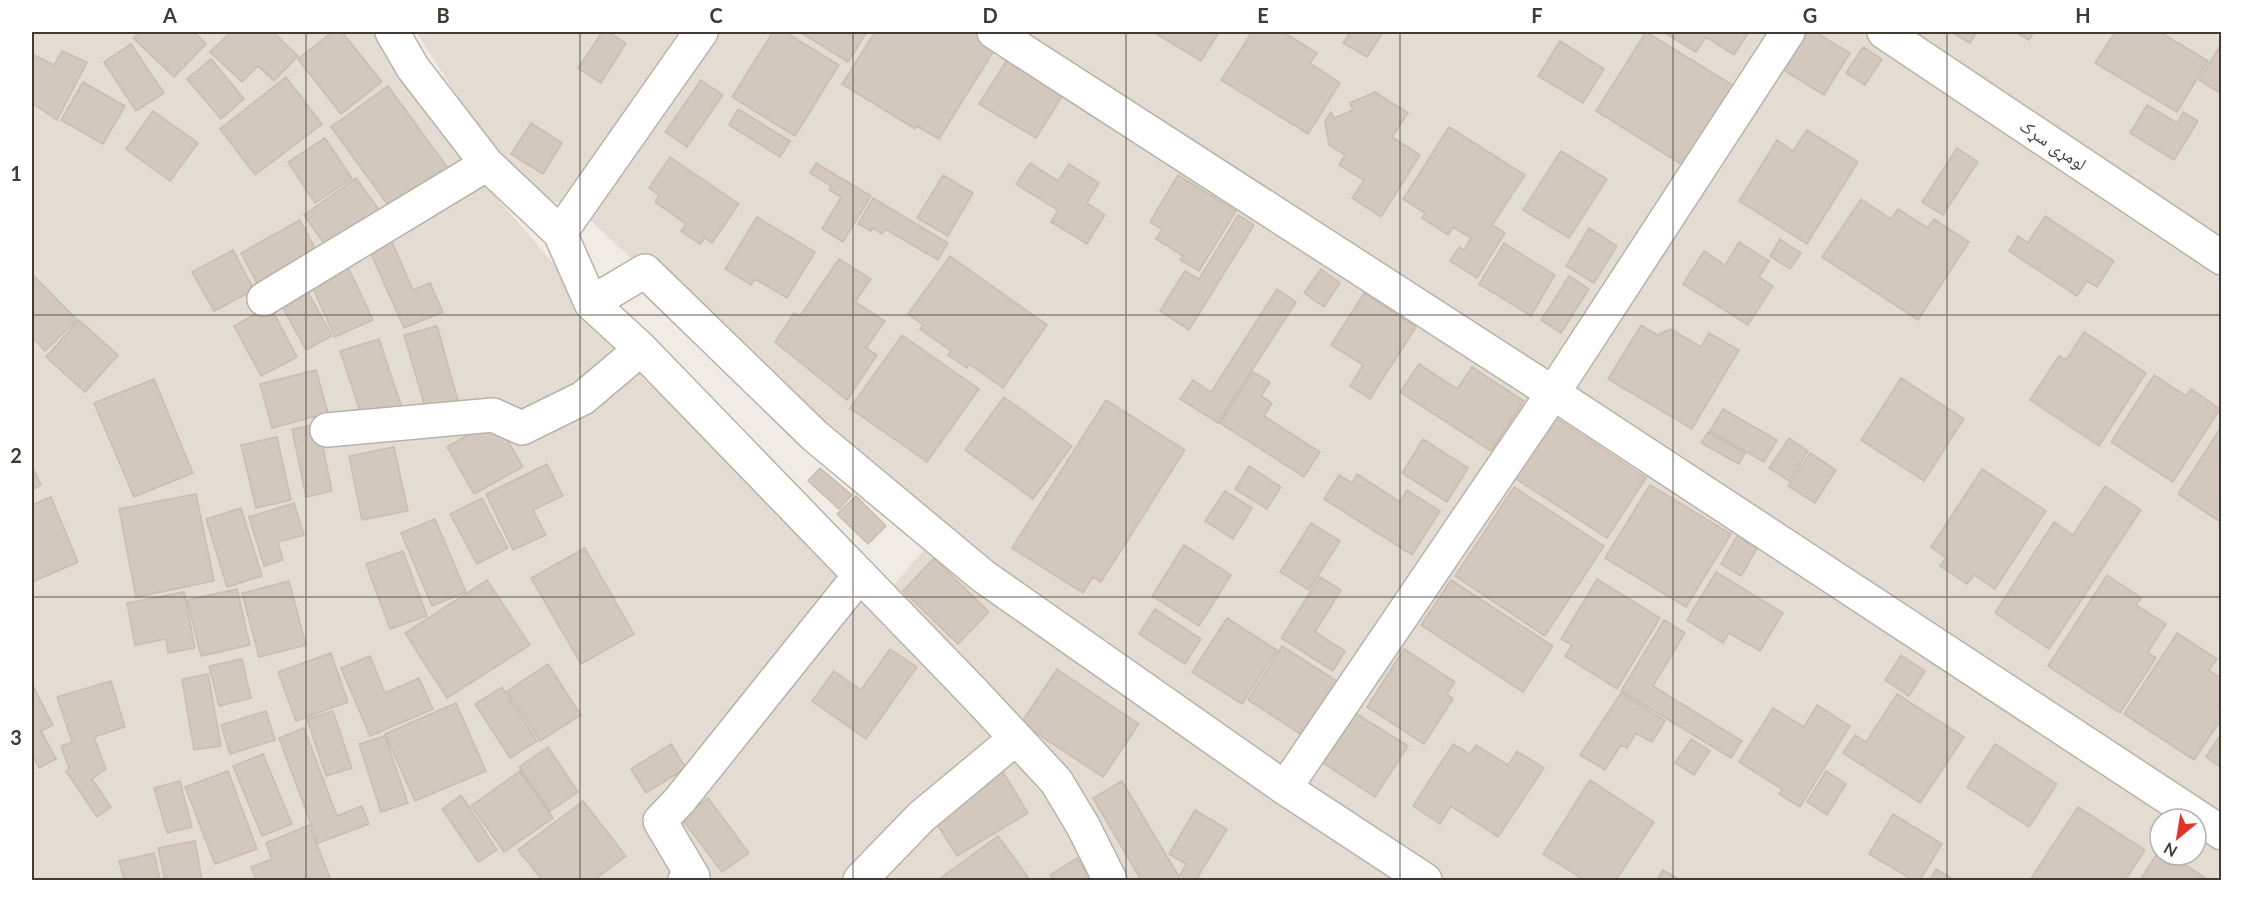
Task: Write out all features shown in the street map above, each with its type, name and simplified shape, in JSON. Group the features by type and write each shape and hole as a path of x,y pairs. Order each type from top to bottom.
{"street":[{"path":"392,32 413,68 487,164 560,233 591,303 641,349 1056,781 1083,826 1110,880"},
{"path":"560,233 701,32"},
{"path":"994,32 1553,393 2222,832"},
{"path":"1285,788 1553,393 1788,32"},
{"name":"لومړی سړک","path":"1884,32 2222,258"},
{"path":"264,298 487,164"},
{"path":"591,303 645,271 815,436 983,576 1285,788 1425,880"},
{"path":"327,430 493,415 522,429 583,398 641,349"},
{"path":"685,880 693,877 660,821 679,801 860,575"},
{"path":"860,880 921,817 1016,738"}],"shaded area":[{"path":"32,32 378,32 464,160 691,423 878,604 932,540 576,207 521,194 416,32 2221,32 2221,880 32,880"}],"building":[{"path":"140,32 194,32 206,44 174,77 133,38"},
{"path":"231,32 273,32 298,56 274,81 258,66 242,82 210,52"},
{"path":"332,32 342,32 382,82 341,114 298,59"},
{"path":"602,32 608,32 626,43 601,83 578,68"},
{"path":"773,32 785,32 839,65 795,136 732,97"},
{"path":"800,32 867,32 848,62"},
{"path":"875,32 978,32 998,44 939,139 917,126 915,129 842,84"},
{"path":"1153,32 1219,32 1201,61"},
{"path":"1252,32 1283,32 1317,53 1310,63 1340,83 1308,134 1221,80"},
{"path":"1350,32 1383,32 1367,57 1343,43"},
{"path":"1646,32 1739,89 1689,169 1596,111"},
{"path":"1663,32 1749,32 1734,55 1706,37 1696,52"},
{"path":"1803,32 1815,32 1850,53 1824,95 1780,68"},
{"path":"1951,32 1977,32 1970,43"},
{"path":"2015,32 2034,32 2029,40"},
{"path":"2115,32 2160,32 2208,61 2177,112 2095,63"},
{"path":"1560,41 1604,69 1583,103 1538,76"},
{"path":"2222,43 2222,90 2220,93 2199,80"},
{"path":"131,44 164,93 136,111 104,62"},
{"path":"1863,47 1882,59 1865,85 1846,73"},
{"path":"62,51 87,62 57,120 32,103 32,54 54,65"},
{"path":"1010,55 1066,90 1036,138 979,104"},
{"path":"211,59 244,99 221,119 187,79"},
{"path":"286,77 322,124 255,175 220,129"},
{"path":"701,80 723,95 687,147 665,132"},
{"path":"83,82 125,106 103,144 61,120"},
{"path":"388,86 450,171 393,212 331,127"},
{"path":"1375,92 1408,113 1392,137 1420,155 1381,217 1352,198 1364,180 1339,165 1345,155 1329,145 1325,121 1331,112 1334,118 1353,110 1350,103"},
{"path":"2147,105 2177,123 2183,112 2198,121 2174,160 2130,133"},
{"path":"738,109 790,141 780,157 729,125"},
{"path":"153,111 198,143 170,181 126,149"},
{"path":"531,123 562,143 543,174 511,154"},
{"path":"1449,127 1525,175 1492,225 1505,233 1477,278 1450,261 1459,247 1464,250 1471,238 1453,227 1448,235 1422,218 1425,213 1403,199"},
{"path":"1807,130 1858,162 1807,244 1739,201 1777,140 1793,151"},
{"path":"325,138 352,178 315,203 288,162"},
{"path":"1957,148 1978,162 1943,215 1922,202"},
{"path":"1561,151 1607,179 1569,238 1523,210"},
{"path":"670,157 739,204 712,243 705,238 700,244 681,231 686,224 655,202 659,195 649,188"},
{"path":"816,163 871,196 843,242 822,229 841,197 829,190 831,186 810,173"},
{"path":"1030,163 1058,181 1069,164 1099,183 1087,203 1105,215 1087,244 1051,222 1058,210 1016,184"},
{"path":"943,175 973,193 948,236 917,218"},
{"path":"1178,175 1236,211 1199,271 1180,260 1183,256 1156,239 1162,229 1150,222"},
{"path":"356,178 385,218 332,255 304,215"},
{"path":"873,198 948,243 938,260 885,229 882,234 873,228 871,231 858,224"},
{"path":"1861,199 1891,219 1898,209 1928,228 1934,219 1969,242 1918,320 1822,257"},
{"path":"1238,215 1254,225 1189,330 1160,311 1185,271 1199,279"},
{"path":"2045,216 2114,261 2097,287 2087,281 2077,296 2009,251 2018,236 2028,243"},
{"path":"757,217 815,252 787,298 755,279 751,285 725,269"},
{"path":"300,220 321,259 262,292 241,253"},
{"path":"1589,228 1617,246 1594,283 1566,266"},
{"path":"389,235 413,290 430,283 443,312 404,328 367,245"},
{"path":"1780,239 1801,253 1790,269 1770,256"},
{"path":"1739,242 1769,261 1759,277 1773,286 1748,325 1683,284 1704,251 1725,265"},
{"path":"1504,243 1555,275 1531,316 1479,284"},
{"path":"233,250 254,290 214,311 192,272"},
{"path":"950,256 1047,325 1003,388 969,364 967,368 948,355 951,351 920,329 923,325 908,314"},
{"path":"839,259 871,279 855,302 885,321 866,348 877,355 847,400 775,342 794,313 800,316"},
{"path":"347,265 373,320 335,337 310,282"},
{"path":"1321,269 1340,283 1324,307 1304,293"},
{"path":"32,274 77,320 45,351 32,337"},
{"path":"1569,276 1589,289 1561,333 1541,320"},
{"path":"303,283 332,336 306,350 277,297"},
{"path":"1277,289 1296,302 1218,423 1180,399 1193,380 1211,392"},
{"path":"1364,293 1416,327 1370,399 1350,386 1363,365 1331,345"},
{"path":"270,306 297,357 261,376 234,326"},
{"path":"79,320 118,355 85,392 46,357"},
{"path":"1641,325 1657,335 1671,329 1701,347 1709,333 1739,350 1692,429 1608,379"},
{"path":"437,326 458,401 426,410 404,335"},
{"path":"2084,332 2146,373 2099,446 2030,400 2059,356 2066,360"},
{"path":"902,335 979,389 927,462 850,408"},
{"path":"379,339 403,411 364,423 340,351"},
{"path":"1419,364 1457,389 1472,367 1524,401 1491,451 1400,392"},
{"path":"316,370 328,413 272,428 260,384"},
{"path":"1253,372 1270,382 1261,396 1272,403 1264,416 1320,452 1304,477 1220,423"},
{"path":"2154,375 2186,396 2191,389 2220,409 2173,482 2111,442"},
{"path":"1901,378 1964,419 1924,481 1861,440"},
{"path":"154,379 193,473 134,497 94,403"},
{"path":"1004,397 1072,446 1033,499 965,450"},
{"path":"1106,400 1185,450 1101,582 1093,577 1083,593 1012,548"},
{"path":"1723,409 1777,440 1764,462 1710,431"},
{"path":"1550,414 1646,478 1607,538 1510,475"},
{"path":"495,419 523,467 474,494 447,447"},
{"path":"318,424 332,491 306,497 292,429"},
{"path":"2222,428 2222,523 2178,494"},
{"path":"1708,432 1745,453 1739,464 1701,443"},
{"path":"277,437 291,500 256,508 241,445"},
{"path":"1789,438 1808,451 1789,481 1769,468"},
{"path":"1423,439 1468,468 1447,502 1402,473"},
{"path":"394,447 408,511 362,520 349,456"},
{"path":"1810,453 1836,470 1815,503 1788,486"},
{"path":"547,464 563,496 533,510 546,535 513,550 486,494"},
{"path":"32,466 41,485 32,490"},
{"path":"1249,466 1281,487 1267,509 1235,489"},
{"path":"820,468 852,495 839,509 808,481"},
{"path":"1982,469 2046,511 1995,589 1974,575 1967,584 1940,566 1946,558 1931,547"},
{"path":"1357,474 1400,502 1407,490 1440,511 1412,555 1324,499 1339,475 1352,483"},
{"path":"1650,485 1731,534 1686,607 1605,558"},
{"path":"2105,486 2141,510 2049,649 1995,613 2054,522 2073,535"},
{"path":"1514,487 1604,546 1545,636 1455,576"},
{"path":"1225,491 1252,508 1233,539 1205,521"},
{"path":"196,494 214,581 136,597 119,509"},
{"path":"856,496 886,526 868,544 837,514"},
{"path":"51,497 78,562 32,582 32,505"},
{"path":"482,498 508,548 477,564 450,514"},
{"path":"294,503 304,535 278,542 283,560 264,566 249,517"},
{"path":"241,508 262,576 227,587 206,519"},
{"path":"435,519 466,592 432,606 401,533"},
{"path":"1311,523 1340,541 1309,590 1280,572"},
{"path":"1737,536 1757,549 1741,576 1721,564"},
{"path":"1184,545 1231,575 1199,626 1152,596"},
{"path":"585,548 634,634 581,664 531,578"},
{"path":"403,551 427,616 390,629 366,564"},
{"path":"934,558 989,612 958,644 903,591"},
{"path":"1716,572 1783,613 1760,651 1729,633 1723,643 1687,620"},
{"path":"2107,575 2141,598 2136,605 2166,624 2148,652 2156,658 2120,713 2048,666"},
{"path":"1320,577 1341,590 1315,632 1345,651 1333,671 1281,638"},
{"path":"1597,579 1660,618 1617,689 1565,656 1572,645 1561,639"},
{"path":"487,580 530,645 447,698 405,633"},
{"path":"1451,580 1553,646 1523,692 1421,625"},
{"path":"289,581 306,645 259,657 242,593"},
{"path":"237,589 250,645 201,656 187,600"},
{"path":"184,592 195,648 168,653 166,639 135,645 127,603"},
{"path":"1155,609 1201,639 1185,664 1139,634"},
{"path":"1227,618 1277,650 1242,704 1192,672"},
{"path":"1664,620 1685,633 1653,686 1742,741 1731,758 1621,691"},
{"path":"2177,633 2217,659 2209,670 2222,679 2222,701 2218,706 2222,708 2222,718 2194,760 2124,714"},
{"path":"1282,646 1343,685 1308,739 1248,700"},
{"path":"890,649 917,667 866,739 812,701 834,671 861,690"},
{"path":"1404,649 1455,682 1447,694 1453,699 1424,744 1367,707"},
{"path":"331,653 348,702 296,721 278,672"},
{"path":"1901,655 1925,671 1909,696 1885,680"},
{"path":"370,656 385,693 419,678 433,709 370,736 341,668"},
{"path":"242,659 251,698 219,706 209,666"},
{"path":"548,664 581,715 540,741 507,691"},
{"path":"1057,669 1139,724 1103,777 1021,723"},
{"path":"208,674 221,746 194,750 182,679"},
{"path":"111,681 125,727 94,737 106,769 92,779 111,807 97,817 66,771 69,768 61,746 72,742 57,697"},
{"path":"32,684 53,725 41,731 56,759 39,768 32,754"},
{"path":"502,687 537,741 510,758 475,704"},
{"path":"1621,693 1665,721 1652,742 1636,733 1627,748 1621,745 1605,770 1580,755"},
{"path":"1897,694 1964,737 1920,803 1843,753 1855,735 1866,742"},
{"path":"456,703 486,771 415,801 385,734"},
{"path":"1817,705 1850,726 1800,807 1779,794 1782,789 1739,762 1773,708 1804,727"},
{"path":"266,711 275,740 230,754 221,725"},
{"path":"333,711 352,768 326,776 307,719"},
{"path":"1355,713 1408,746 1375,797 1323,763"},
{"path":"304,728 337,816 362,806 369,824 318,843 279,738"},
{"path":"2222,733 2222,768 2206,757"},
{"path":"385,736 408,803 381,812 359,744"},
{"path":"1691,739 1710,751 1694,775 1675,763"},
{"path":"671,744 686,768 646,793 631,769"},
{"path":"1453,744 1470,754 1476,745 1508,765 1517,751 1544,768 1498,837 1451,806 1440,824 1413,806"},
{"path":"1995,744 2057,784 2029,827 1967,787"},
{"path":"548,747 578,792 550,811 519,767"},
{"path":"263,754 292,824 262,836 233,766"},
{"path":"228,771 257,849 215,864 185,787"},
{"path":"520,771 553,818 504,852 471,806"},
{"path":"1826,771 1846,784 1827,815 1807,802"},
{"path":"1003,772 1028,813 957,856 932,816"},
{"path":"1590,780 1654,822 1616,880 1584,880 1543,854"},
{"path":"180,781 192,827 167,833 154,788"},
{"path":"1122,781 1181,880 1141,880 1093,798"},
{"path":"461,795 497,850 478,862 442,809"},
{"path":"708,798 749,853 722,872 681,818"},
{"path":"583,801 626,856 594,880 542,880 518,850"},
{"path":"2078,807 2145,850 2125,880 2030,880"},
{"path":"1195,810 1227,829 1196,880 1188,880 1180,875 1186,864 1169,854"},
{"path":"1893,814 1942,844 1920,880 1913,880 1869,854"},
{"path":"309,825 331,880 256,880 251,867 272,859 266,843"},
{"path":"998,836 1028,877 1023,880 938,880"},
{"path":"195,841 202,880 165,880 158,848"},
{"path":"154,853 160,880 124,880 119,861"},
{"path":"1077,858 1091,880 1054,880 1050,875"},
{"path":"2148,867 2188,867 2209,880 2140,880"},
{"path":"1936,869 1955,880 1930,880"},
{"path":"1663,870 1680,880 1657,880"}]}
